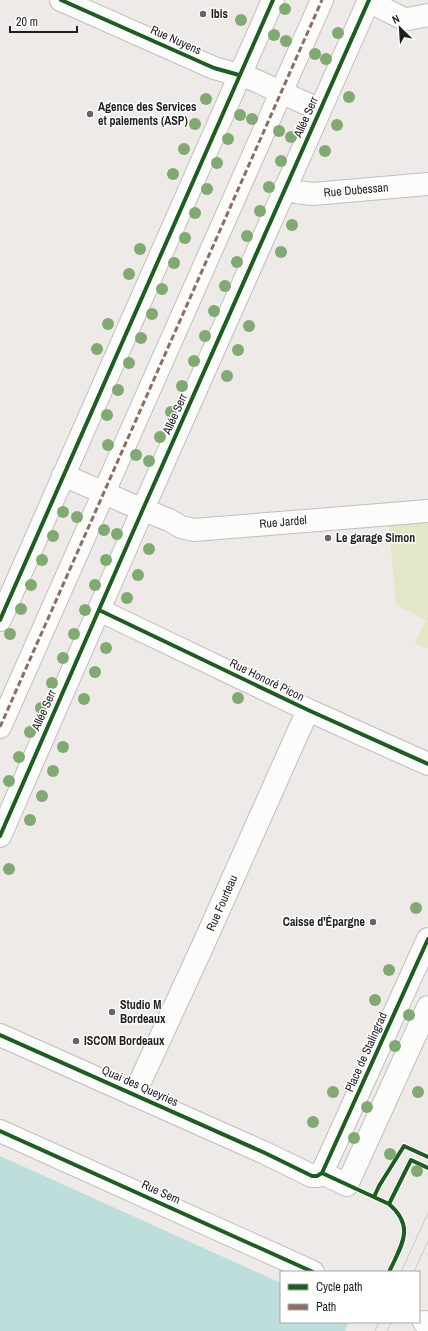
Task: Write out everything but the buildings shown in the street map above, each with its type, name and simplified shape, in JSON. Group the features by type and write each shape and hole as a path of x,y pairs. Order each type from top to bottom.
{"street":[{"name":"Rue Nuyens","path":"61,0 102,8 214,68 239,75"},
{"path":"0,620 273,0"},
{"path":"0,727 322,0"},
{"path":"369,1 402,18 408,19 428,15"},
{"name":"Allée Serr","path":"0,836 143,509 369,1"},
{"name":"Allée Serr","path":"239,75 250,78 320,110"},
{"name":"Rue Dubessan","path":"285,188 296,192 313,194 428,184"},
{"path":"63,475 143,509"},
{"name":"Rue Jardel","path":"143,509 181,527 194,530 428,511"},
{"name":"Rue Honoré Picon","path":"99,610 308,710 428,764"},
{"name":"Rue Fourteau","path":"134,1095 204,944 308,710"},
{"name":"Place de Stalingrad","path":"322,1173 428,939"},
{"path":"322,1173 347,1184 428,1007"},
{"name":"Quai des Queyries","path":"0,1035 271,1156 312,1176 317,1176 322,1173"},
{"name":"Rue Sem","path":"0,1131 311,1271"}],"green space":[{"path":"428,522 428,649 415,643 426,620 396,605 389,525"}],"water":[{"path":"0,1156 280,1283 280,1323 370,1323 389,1331 0,1331"}],"pier":[{"path":"349,1323 375,1323 390,1329 391,1331 345,1331"}],"tram line":[{"path":"401,1271 428,1213"},
{"path":"414,1271 428,1241"},
{"path":"375,1331 379,1323"},
{"path":"387,1331 391,1323"}],"marked path":[{"path":"0,727 322,0"}],"cycle path":[{"path":"61,0 214,68 239,75"},
{"path":"0,620 273,0"},
{"path":"0,836 143,509 369,0"},
{"path":"99,610 308,710 428,764"},
{"path":"0,1035 265,1153 312,1176 317,1176 322,1173 428,939"},
{"path":"0,1131 311,1271"},
{"path":"374,1197 379,1186 404,1146 428,1157"},
{"path":"389,1204 411,1160 428,1168"},
{"path":"322,1173 389,1204 397,1212 402,1221 404,1237 390,1271"}],"place":[{"name":"Ibis","path":"203,14"},
{"name":"Agence des Services et paiements (ASP)","path":"90,114"},
{"name":"Le garage Simon","path":"328,538"},
{"name":"Caisse d'Épargne","path":"373,922"},
{"name":"Studio M Bordeaux","path":"112,1012"},
{"name":"ISCOM Bordeaux","path":"76,1041"}]}
